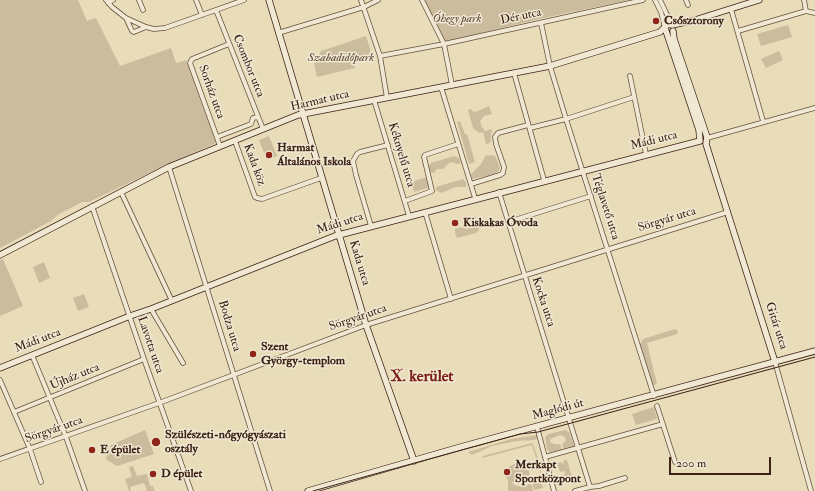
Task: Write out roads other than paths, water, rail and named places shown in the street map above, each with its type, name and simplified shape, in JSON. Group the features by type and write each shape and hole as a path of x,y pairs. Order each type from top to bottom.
{"street":[{"path":"107,1 113,0"},
{"path":"139,0 143,10"},
{"path":"196,0 202,15"},
{"path":"107,1 126,18 154,29 165,28 244,0"},
{"name":"Kada utca","path":"269,0 366,325 414,461"},
{"path":"361,0 380,56 387,98"},
{"path":"278,33 364,7 378,0"},
{"path":"422,0 444,44 452,85"},
{"name":"Dér utca","path":"380,56 444,44 643,0"},
{"path":"655,0 661,12 666,30"},
{"path":"660,0 673,28"},
{"path":"686,0 688,5"},
{"name":"Harmat utca","path":"0,255 169,167 302,114 550,66 666,30 670,33 673,28 694,20 759,0"},
{"path":"804,0 806,11"},
{"path":"731,9 763,122"},
{"name":"Csombor utca","path":"216,10 262,129"},
{"path":"738,31 806,11 815,13"},
{"path":"126,18 132,31 134,32 146,27"},
{"name":"Téglavető utca","path":"541,23 550,66 566,119 654,396"},
{"name":"Gitár utca","path":"673,28 674,39 704,139 708,161 714,170 775,362 811,491"},
{"name":"Gitár utca","path":"666,30 704,139"},
{"name":"Sorház utca","path":"220,146 190,63 192,59 228,44"},
{"path":"514,73 544,180"},
{"path":"630,76 646,154"},
{"path":"441,87 475,198"},
{"path":"471,184 500,176 503,173 504,167 495,137 498,133 566,119 634,97"},
{"name":"Kéknyelű utca","path":"374,100 409,216"},
{"name":"Mádi utca","path":"0,368 338,234 704,139 815,108"},
{"path":"217,137 251,124 253,118 258,117"},
{"name":"Kada köz","path":"235,140 255,197 262,199 321,178"},
{"path":"404,201 432,191 424,157 425,155 458,144"},
{"name":"Kada utca","path":"371,226 353,161 360,152 388,145"},
{"name":"Bodza utca","path":"169,167 270,491"},
{"path":"121,192 172,301"},
{"name":"Kocka utca","path":"499,192 590,487"},
{"path":"508,222 591,196"},
{"name":"Lavotta utca","path":"92,206 159,403 191,491"},
{"path":"425,212 451,299"},
{"name":"Sörgyár utca","path":"0,459 159,403 366,325 728,212"},
{"path":"151,309 183,363"},
{"name":"Maglódi út","path":"308,491 815,351"},
{"path":"32,355 66,437 85,491"},
{"name":"Újház utca","path":"14,412 144,359"},
{"path":"0,380 30,449 41,482"},
{"path":"657,406 675,462"},
{"path":"545,457 663,424"},
{"path":"537,427 554,491"},
{"path":"575,491 599,486 625,478"}],"tram line":[{"path":"313,491 520,434 538,432 815,357"}],"place":[{"name":"Csősztorony","path":"656,21"},
{"name":"Harmat Általános Iskola","path":"269,155"},
{"name":"Kiskakas Óvoda","path":"455,223"},
{"name":"Szent György-templom","path":"253,354"},
{"name":"Szülészeti-nőgyógyászati osztály","path":"156,442"},
{"name":"E épület","path":"92,450"},
{"name":"Merkapt Sportközpont","path":"507,472"},
{"name":"D épület","path":"153,474"}],"district":[{"name":"X. kerület","path":"422,378"}],"park label":[{"name":"Óhegy park","path":"457,19"},
{"name":"Szabadidőpark","path":"341,58"}]}
